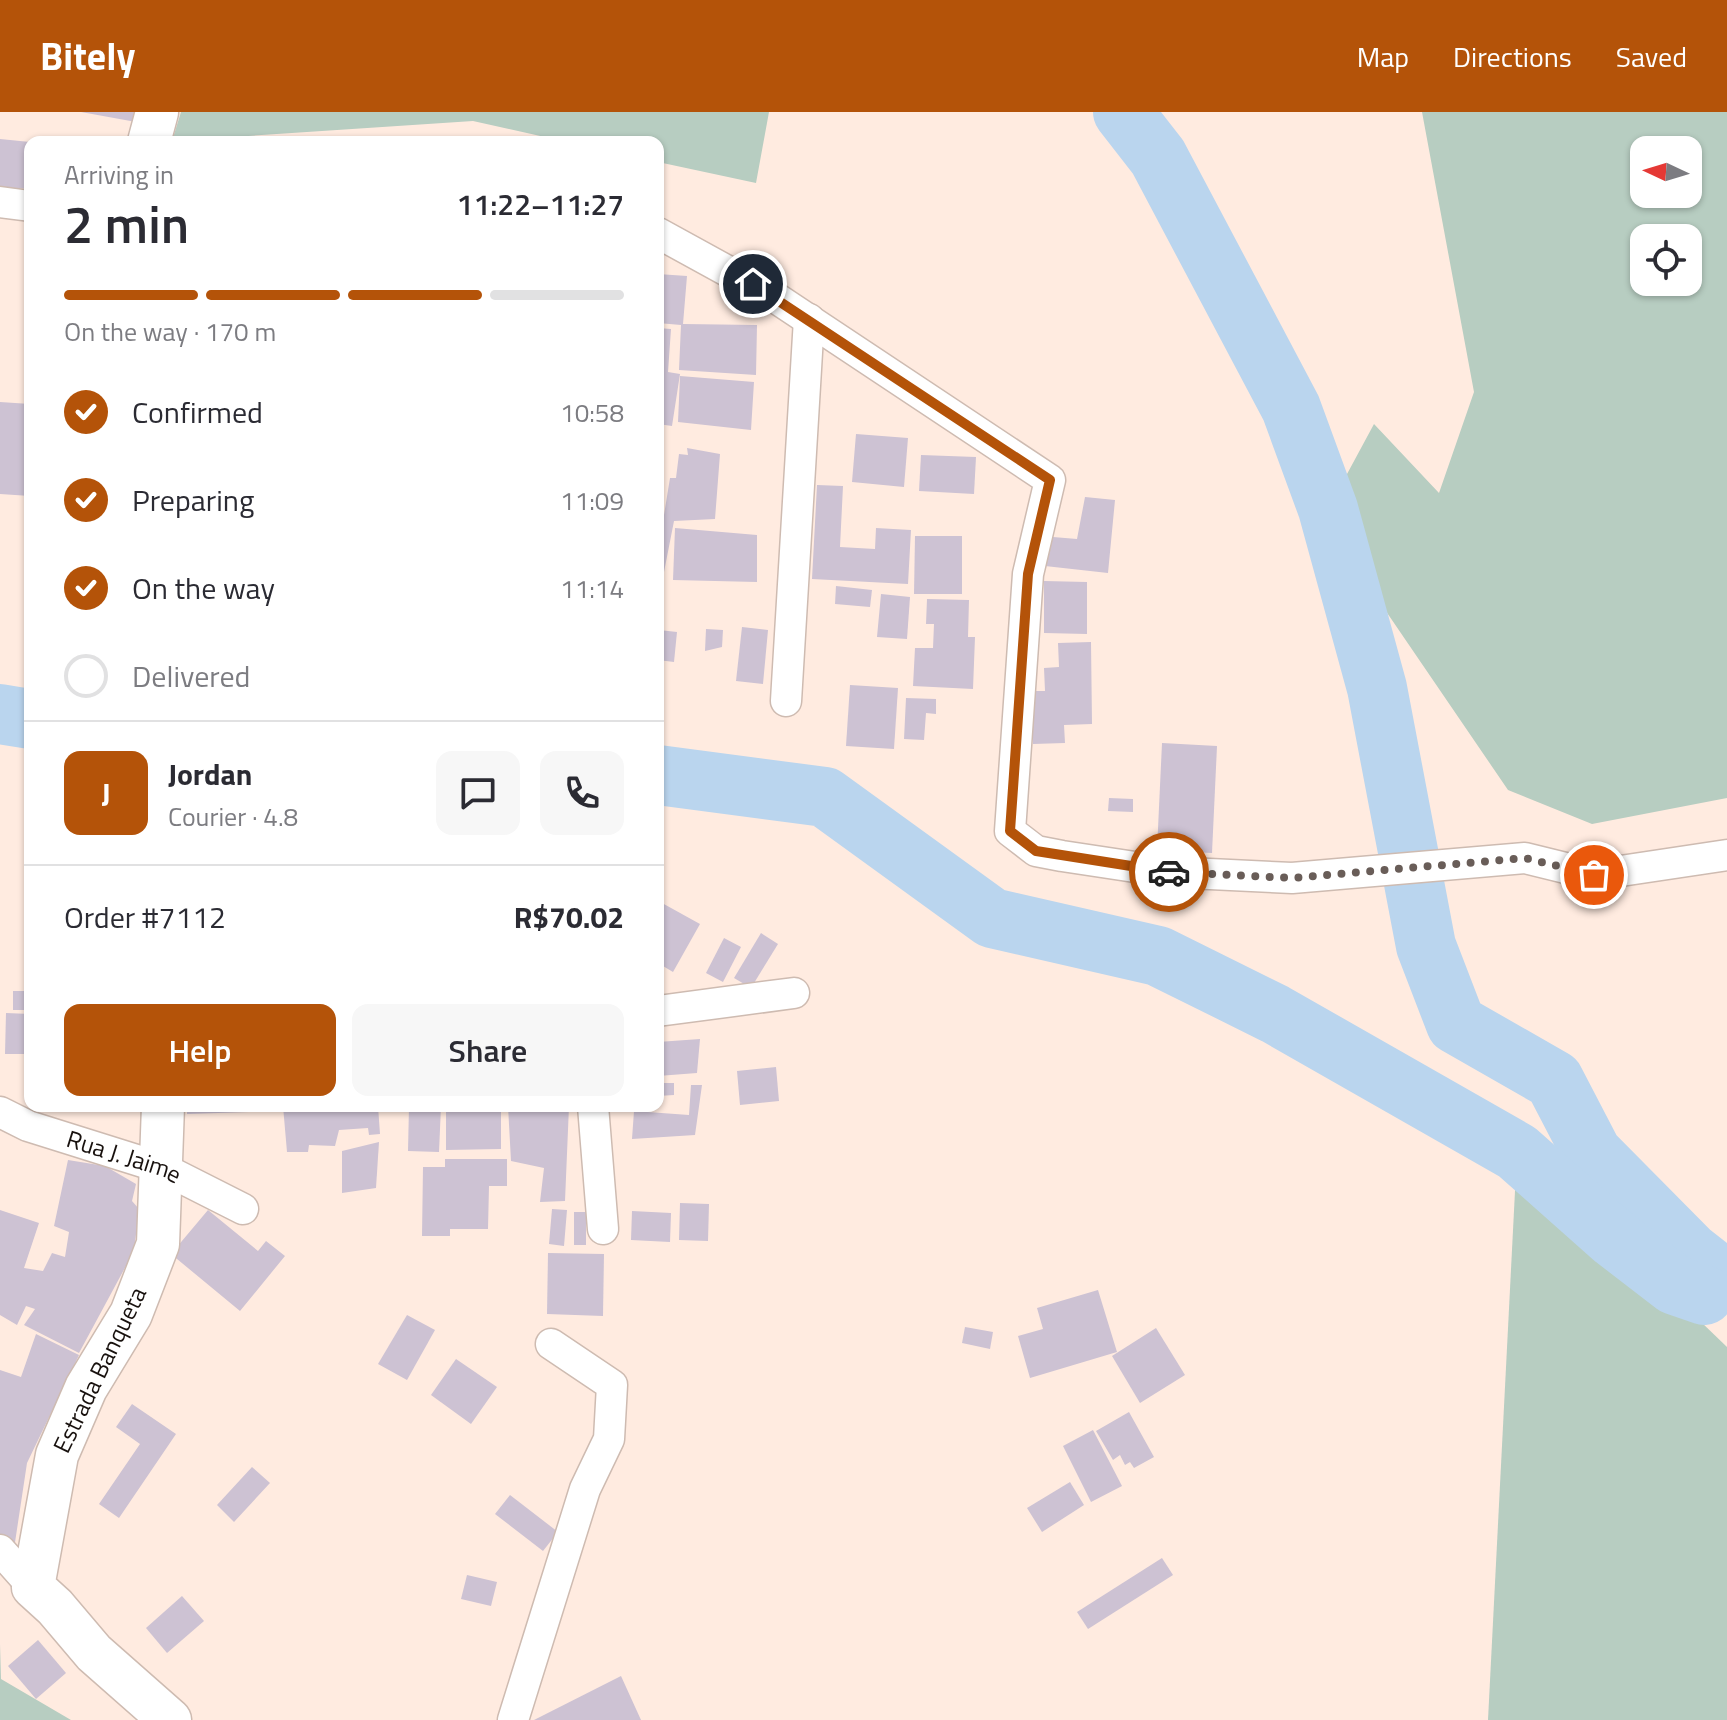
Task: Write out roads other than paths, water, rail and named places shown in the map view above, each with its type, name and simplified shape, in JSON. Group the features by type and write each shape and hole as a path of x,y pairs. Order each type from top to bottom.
{"street":[{"path":"151,136 157,112"},
{"path":"0,202 24,205"},
{"path":"664,236 809,319 1050,480 1028,574 1010,831 1036,851 1168,872 1292,878 1525,858 1594,875 1727,855"},
{"path":"786,701 809,319"},
{"path":"664,1010 794,993"},
{"name":"Rua J. Jaime","path":"0,1112 28,1126 162,1168 243,1209"},
{"name":"Estrada Banqueta","path":"33,1587 57,1455 86,1388 131,1314 158,1244 163,1112"},
{"path":"593,1112 603,1229"},
{"path":"513,1720 585,1489 609,1439 612,1385 551,1344"},
{"path":"0,1550 130,1689 170,1720"}],"waterway":[{"path":"1123,112 1158,157 1291,408 1328,509 1377,688 1426,946 1456,1024 1554,1080 1592,1153 1690,1252 1727,1281"},
{"path":"0,714 24,718"},
{"path":"664,776 825,797 992,918 1158,956 1275,1014 1517,1152 1614,1238 1675,1285 1704,1295"}]}
